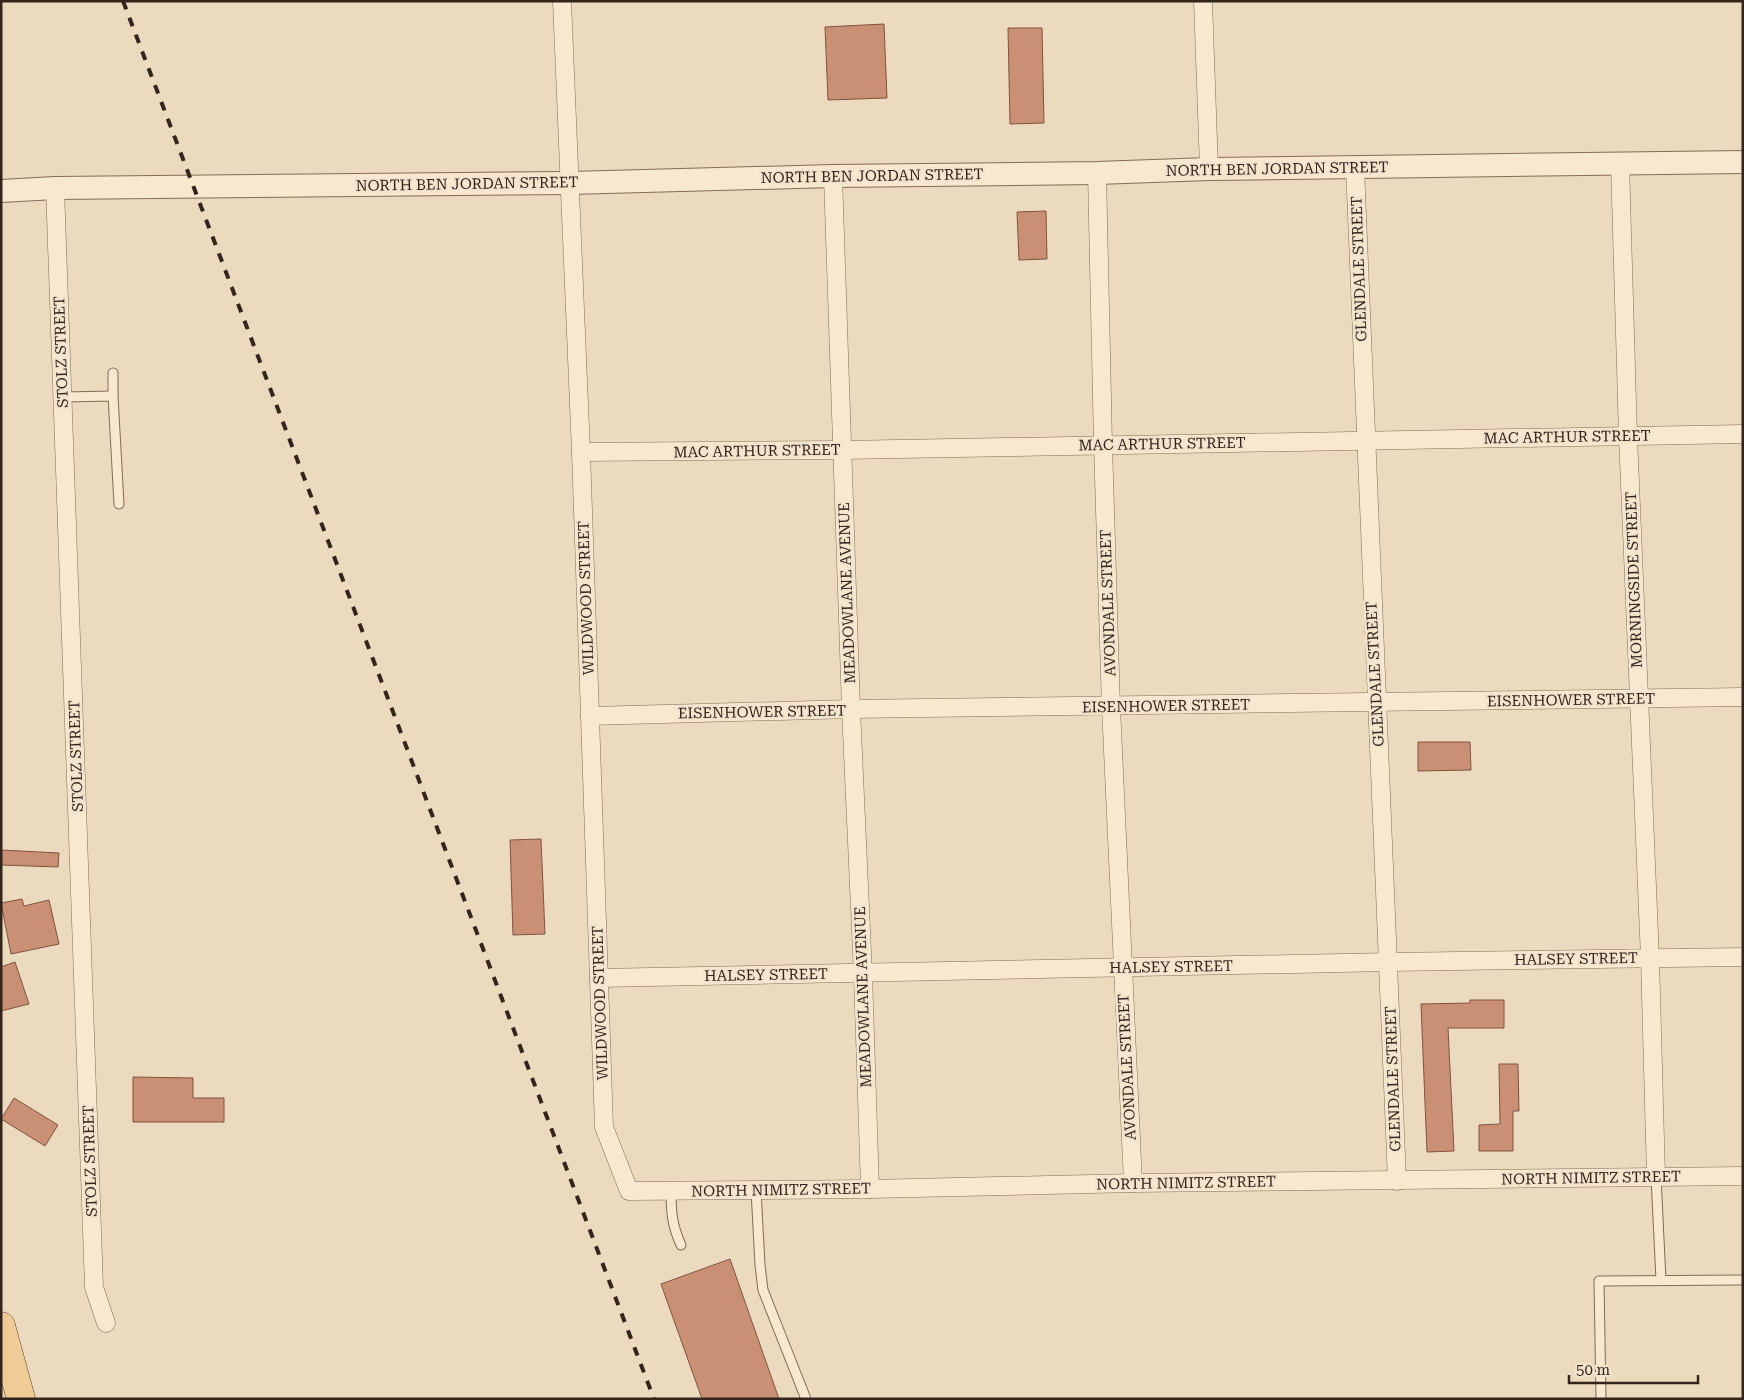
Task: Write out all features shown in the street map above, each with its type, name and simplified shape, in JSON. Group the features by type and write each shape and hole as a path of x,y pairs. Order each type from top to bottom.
{"main road":[{"path":"1,1326 21,1399"}],"street":[{"name":"WILDWOOD STREET","path":"562,1 604,1127 630,1191"},
{"path":"1203,1 1209,169"},
{"name":"NORTH BEN JORDAN STREET","path":"1,191 55,188 570,182 833,176 1097,173 1209,169 1743,162"},
{"name":"MORNINGSIDE STREET","path":"1620,164 1628,436 1650,958 1656,1177"},
{"name":"GLENDALE STREET","path":"1355,167 1397,1181"},
{"name":"AVONDALE STREET","path":"1097,173 1111,707 1133,1183"},
{"name":"MEADOWLANE AVENUE","path":"833,176 870,1189"},
{"name":"STOLZ STREET","path":"55,188 94,1286 106,1322"},
{"name":"MAC ARTHUR STREET","path":"580,452 842,450 1743,434"},
{"name":"EISENHOWER STREET","path":"590,716 851,709 1639,700 1743,697"},
{"name":"HALSEY STREET","path":"599,978 1389,962 1743,958"},
{"name":"NORTH NIMITZ STREET","path":"630,1191 1743,1176"}],"lane":[{"path":"113,373 119,504"},
{"path":"63,397 113,396"},
{"path":"1656,1177 1661,1280"},
{"path":"756,1190 760,1265 764,1290 806,1399"},
{"path":"671,1191 671,1216 681,1245"},
{"path":"1601,1399 1600,1281 1743,1280"}],"building":[{"path":"884,24 887,98 828,100 825,27"},
{"path":"1008,28 1042,28 1044,123 1010,124"},
{"path":"1046,211 1047,259 1019,260 1017,212"},
{"path":"1418,742 1470,742 1471,770 1418,771"},
{"path":"541,839 545,934 513,935 510,840"},
{"path":"1,850 59,853 58,867 1,865"},
{"path":"22,899 24,906 49,900 59,944 11,954 1,903"},
{"path":"15,962 29,1004 1,1011 1,967"},
{"path":"1470,1000 1504,1000 1504,1028 1448,1028 1454,1151 1427,1152 1421,1004 1470,1003"},
{"path":"1499,1064 1518,1064 1519,1111 1513,1111 1513,1151 1479,1151 1479,1125 1500,1124"},
{"path":"133,1077 193,1078 193,1098 224,1098 224,1122 133,1122"},
{"path":"14,1098 58,1125 45,1146 1,1119"},
{"path":"730,1259 779,1399 702,1399 661,1284"}],"railway":[{"path":"123,1 654,1399"}]}
